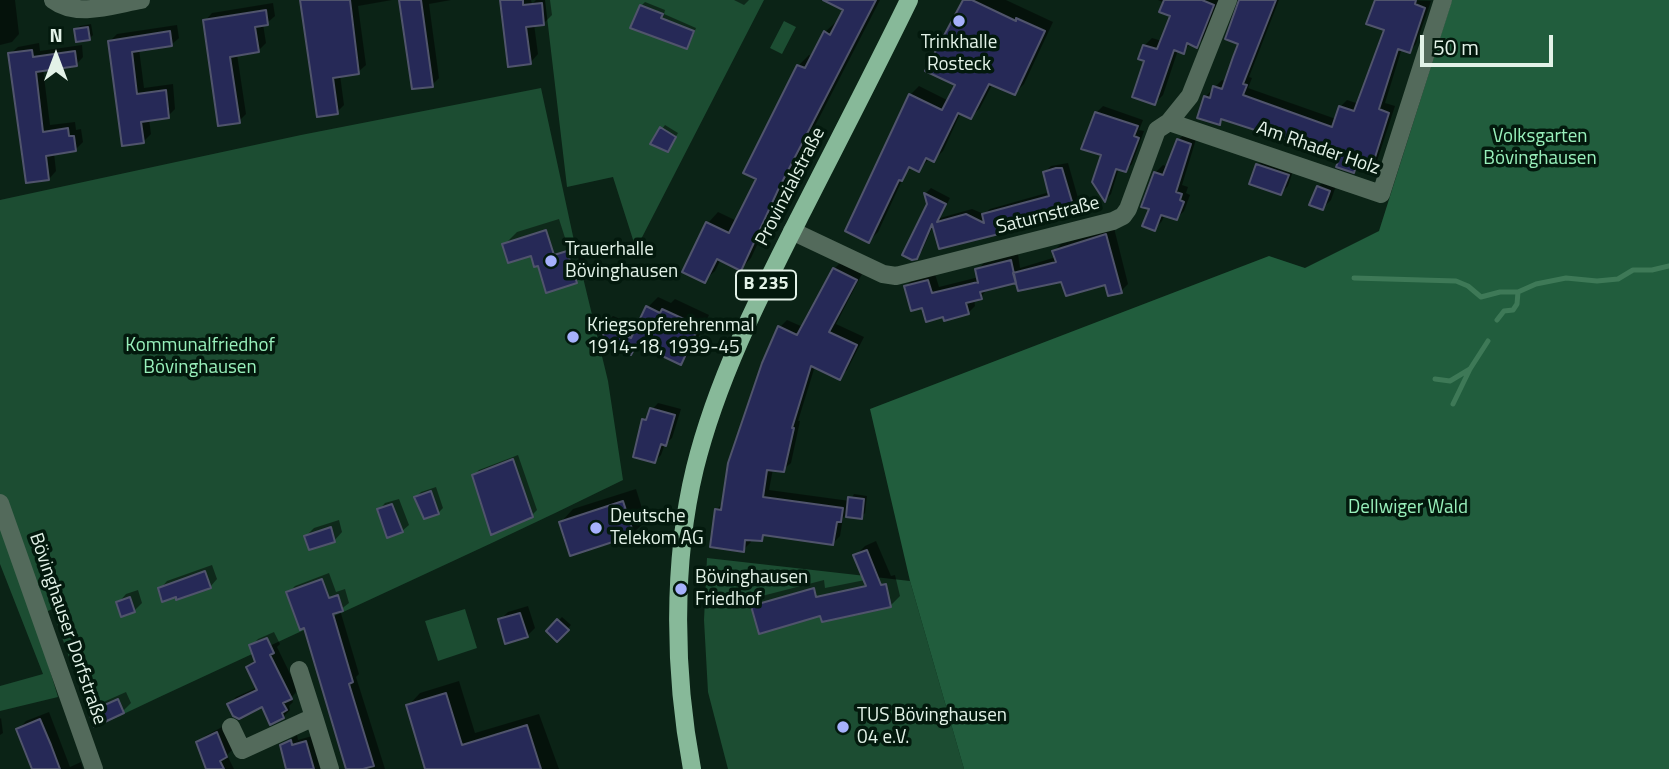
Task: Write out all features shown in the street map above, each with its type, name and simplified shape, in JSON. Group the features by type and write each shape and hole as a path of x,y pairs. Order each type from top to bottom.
{"main road":[{"name":"Provinzialstraße","path":"692,769 682,695 680,653 682,554 693,482 712,412 748,322 909,0"}],"street":[{"path":"58,4 93,9 141,0"},
{"name":"Saturnstraße","path":"792,231 883,274 896,276 1113,221 1123,216 1157,130 1169,121 1190,96 1228,0"},
{"name":"Am Rhader Holz","path":"1169,121 1381,194 1443,0"},
{"name":"Bövinghauser Dorfstraße","path":"0,503 94,769"},
{"path":"299,670 330,769"},
{"path":"231,727 242,750 314,717"}],"green space":[{"path":"545,0 764,0 636,249 613,177 567,187"},
{"name":"Dellwiger Wald","path":"1452,0 1669,0 1669,769 964,769 910,581 870,409 1269,256 1305,268 1379,231"},
{"path":"784,21 796,27 782,54 770,48"},
{"name":"Kommunalfriedhof Bövinghausen","path":"541,88 608,381 623,480 94,728 52,609 34,618 58,697 0,711 0,686 43,674 0,564 0,200 301,135"},
{"path":"707,558 910,581 964,769 728,769 708,692 704,620"},
{"path":"465,609 477,648 438,661 425,621"}],"building":[{"path":"300,0 350,0 359,74 333,78 338,114 317,117"},
{"path":"399,0 421,0 433,87 412,89"},
{"path":"500,0 523,0 523,5 542,3 544,25 526,27 531,64 508,67"},
{"path":"823,0 876,0 778,190 741,271 717,259 705,283 682,272 706,222 729,233 756,179 743,173 797,65 805,68 824,31 830,35 843,10"},
{"path":"963,0 972,0 1016,21 1016,18 1045,31 1015,95 989,84 971,119 958,113 934,162 926,158 919,172 909,167 902,181 899,180 869,243 845,231 909,94 942,110 955,85 925,71"},
{"path":"1164,0 1202,0 1214,5 1197,48 1187,43 1184,54 1174,50 1155,105 1132,97 1144,61 1138,59 1143,45 1157,49 1170,16 1159,12"},
{"path":"1239,0 1276,0 1243,84 1247,85 1243,95 1332,127 1339,106 1354,111 1384,30 1366,24 1375,0 1416,0 1415,4 1425,8 1410,53 1398,49 1379,109 1389,113 1371,170 1356,166 1354,173 1336,167 1339,159 1295,143 1221,119 1220,125 1197,118 1204,96 1210,98 1213,86 1222,89 1238,44 1225,39"},
{"path":"640,5 663,14 661,18 694,31 687,49 630,28"},
{"path":"266,10 268,25 255,27 259,52 230,57 240,123 218,126 203,20"},
{"path":"88,27 90,40 76,42 74,29"},
{"path":"170,31 172,46 132,52 137,94 166,90 169,118 141,122 144,143 122,146 108,41"},
{"path":"32,50 33,57 75,51 77,66 36,72 43,132 68,128 69,136 74,136 76,151 46,156 49,180 26,183 8,53"},
{"path":"1095,112 1138,126 1134,136 1139,138 1126,172 1116,169 1105,202 1092,182 1101,155 1081,149"},
{"path":"660,127 676,137 668,152 650,144"},
{"path":"1177,139 1191,144 1176,192 1182,194 1180,200 1184,202 1177,220 1161,215 1155,231 1142,226 1149,209 1141,207 1154,172 1163,175"},
{"path":"1256,164 1289,175 1281,195 1249,184"},
{"path":"1062,168 1073,205 1041,214 1043,223 939,249 932,224 917,259 912,260 902,255 927,204 924,193 946,204 937,222 966,214 984,223 982,214 1049,196 1043,172"},
{"path":"1317,186 1330,191 1323,210 1309,205"},
{"name":"Trauerhalle Bövinghausen","path":"546,230 554,255 567,251 577,283 546,293 538,266 534,267 531,256 508,263 502,244"},
{"path":"1106,234 1122,293 1108,296 1105,285 1066,296 1061,282 1018,291 1013,273 1056,262 1052,251"},
{"path":"1011,260 1016,283 980,292 982,299 966,303 969,314 944,321 943,317 926,322 922,308 911,311 904,286 928,280 932,293 978,282 975,269"},
{"path":"833,268 857,280 829,332 857,345 840,380 811,366 792,428 784,472 767,470 763,497 843,508 841,522 837,522 833,545 763,535 762,541 745,540 744,552 710,547 715,509 721,510 728,463 762,363 778,326 797,335"},
{"path":"646,306 660,313 662,309 699,326 681,365 637,344 631,355 606,346 601,325 631,338"},
{"path":"650,408 675,415 666,446 661,444 655,463 633,457 642,419 646,420"},
{"path":"513,459 533,517 491,535 472,475"},
{"path":"431,491 439,514 424,519 414,497"},
{"path":"848,497 864,499 862,519 846,517"},
{"name":"Deutsche Telekom AG","path":"623,501 634,535 570,556 559,522"},
{"path":"392,504 403,532 387,538 377,509"},
{"path":"331,527 335,542 309,550 304,536"},
{"path":"867,550 881,585 886,584 891,607 822,622 820,616 759,634 751,606 814,588 816,597 866,586 853,555"},
{"path":"205,571 211,588 162,602 158,588"},
{"path":"322,579 329,598 338,595 343,611 333,614 353,682 349,684 374,766 363,769 346,769 304,628 300,630 286,592"},
{"path":"130,597 135,612 121,617 116,602"},
{"path":"520,613 528,637 505,644 498,619"},
{"path":"557,619 569,630 557,642 546,631"},
{"path":"267,638 274,653 270,655 292,699 283,703 287,710 282,713 284,718 270,725 262,707 239,719 233,716 227,704 257,690 246,667 255,662 249,645"},
{"path":"446,693 462,745 527,725 541,769 425,769 406,705"},
{"path":"118,699 124,713 94,727 89,712"},
{"path":"40,719 60,769 32,769 16,729"},
{"path":"217,732 227,757 220,761 224,769 206,769 196,742"},
{"path":"291,740 292,745 306,741 314,769 286,769 280,745"}],"waterway":[{"path":"1354,278 1456,281 1468,286 1481,297 1500,292 1518,292 1536,284 1566,278 1597,281 1618,279 1633,270 1669,266"},
{"path":"1497,320 1504,311 1513,310 1517,304 1518,292"},
{"path":"1453,404 1470,369 1488,341"},
{"path":"1435,379 1450,381 1470,369"}],"place":[{"name":"Trinkhalle Rosteck","path":"959,21"},
{"name":"Trauerhalle Bövinghausen","path":"551,261"},
{"name":"Kriegsopferehrenmal 1914-18, 1939-45","path":"573,337"},
{"name":"Deutsche Telekom AG","path":"596,528"},
{"name":"Bövinghausen Friedhof","path":"681,589"},
{"name":"TUS Bövinghausen 04 e.V.","path":"843,727"}],"park label":[{"name":"Volksgarten Bövinghausen","path":"1540,148"}]}
